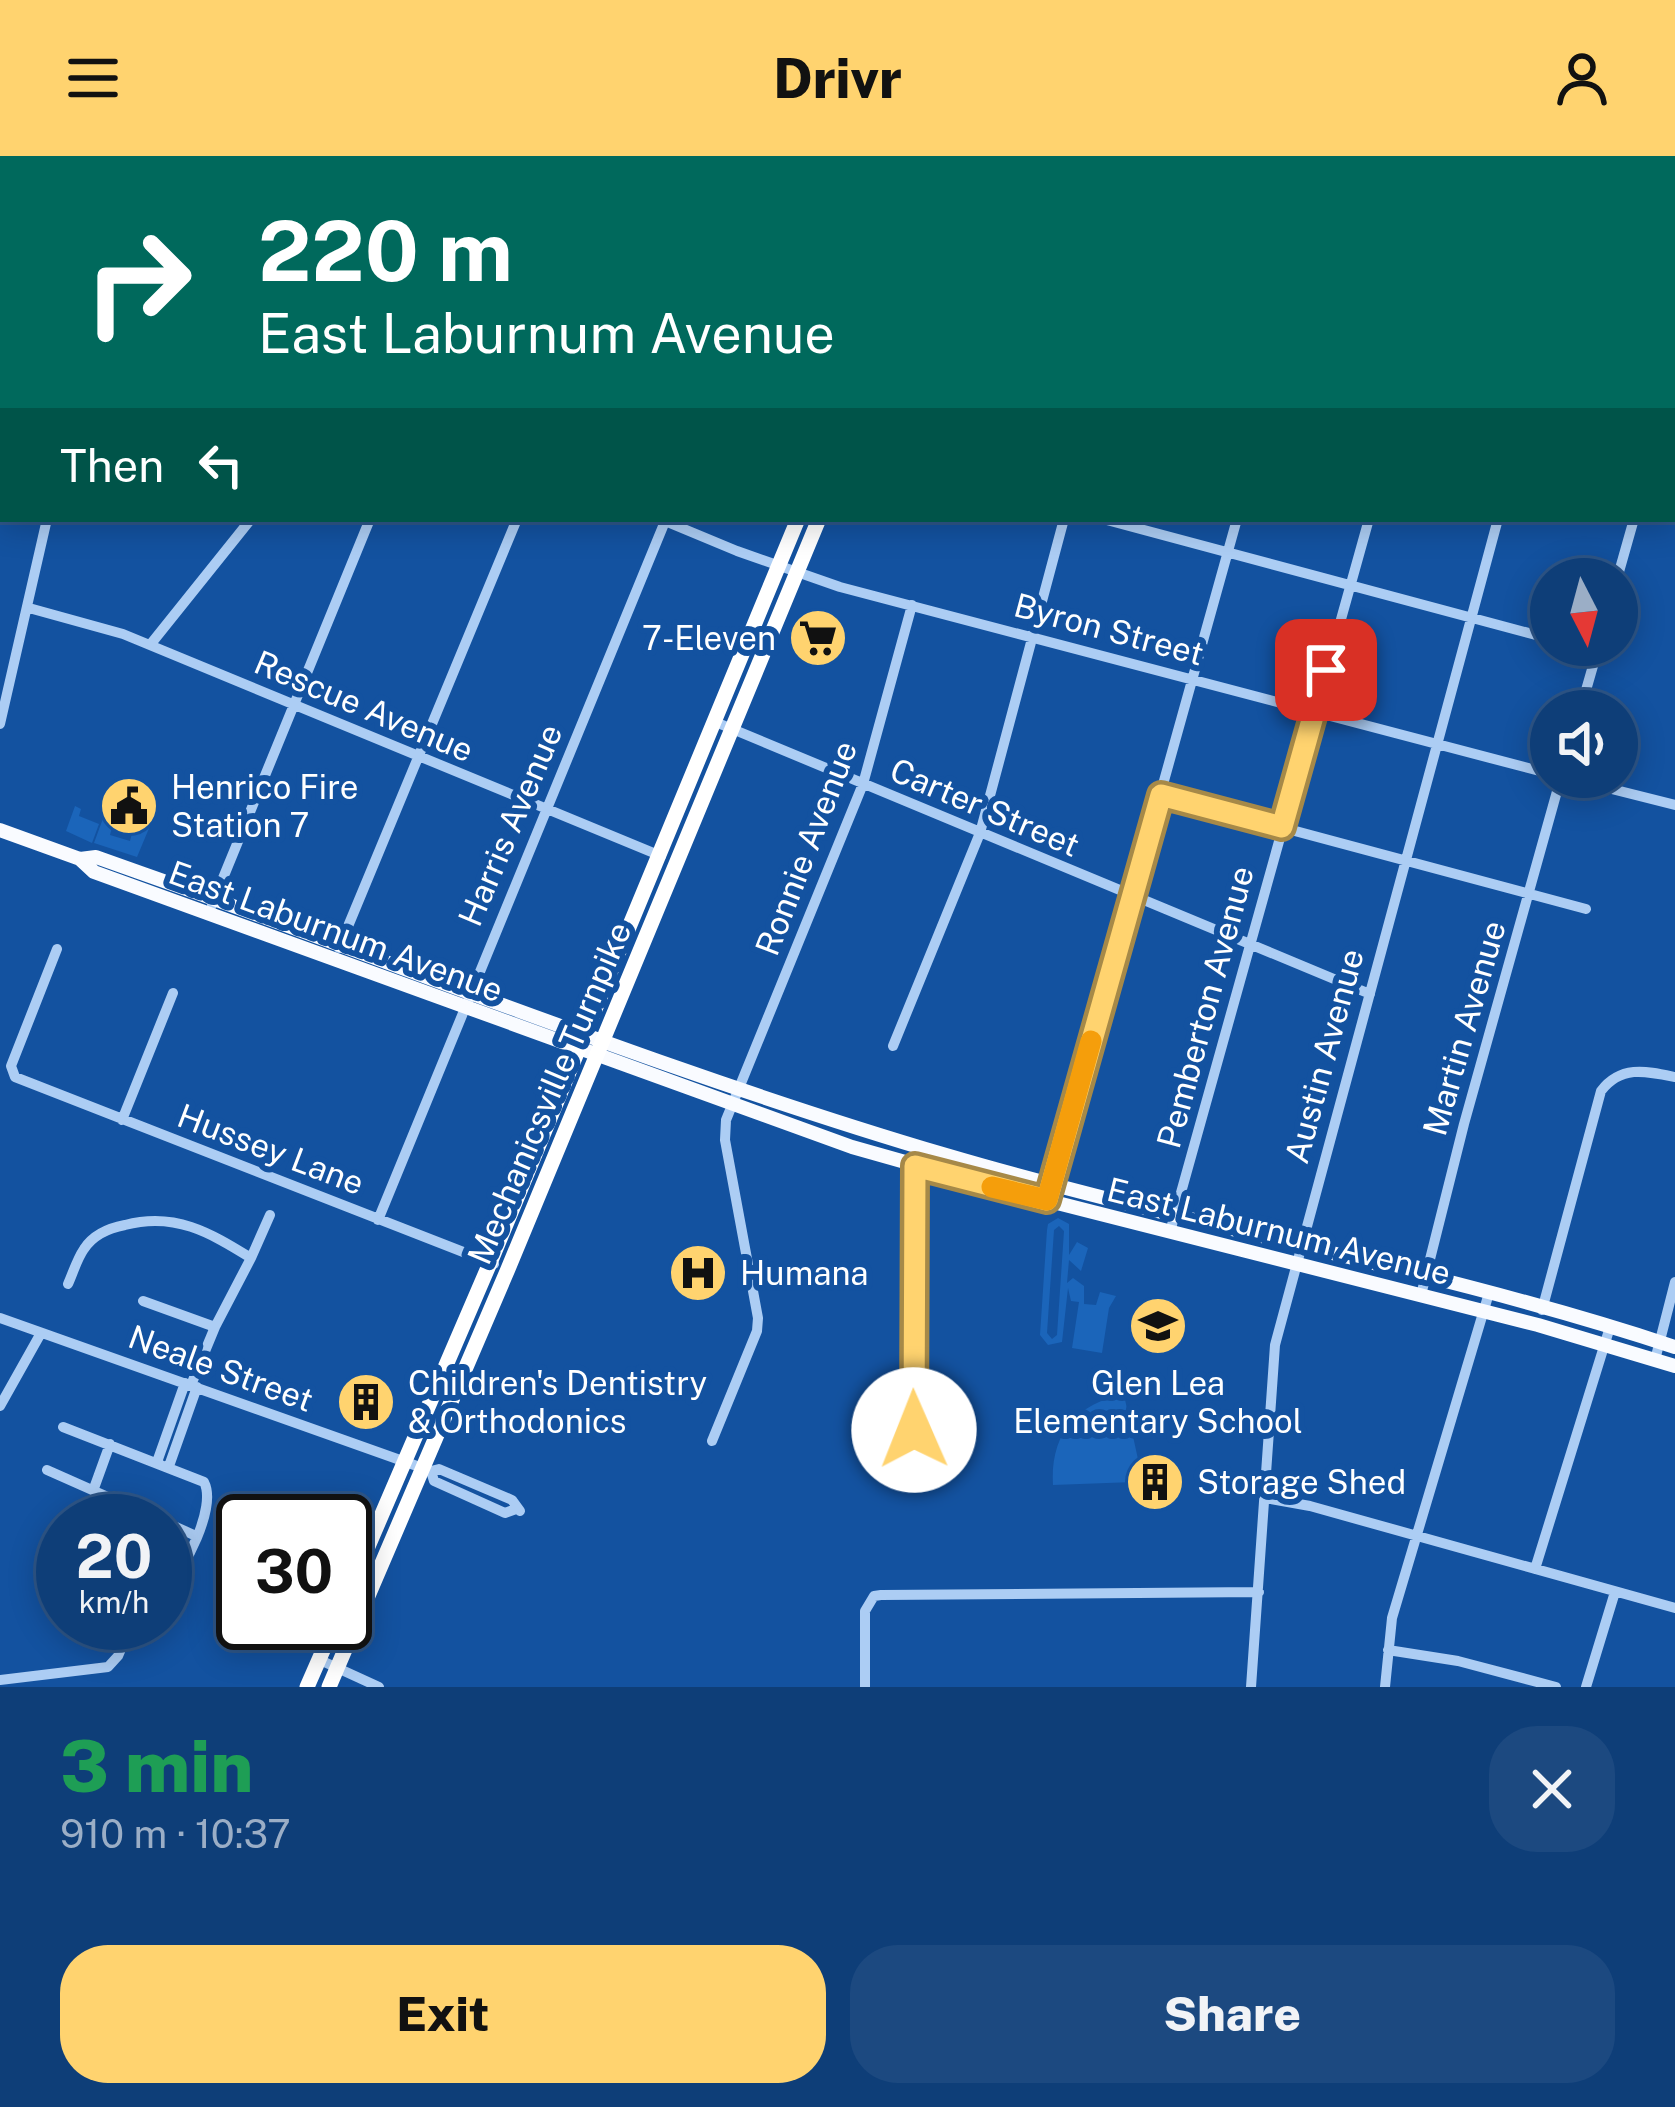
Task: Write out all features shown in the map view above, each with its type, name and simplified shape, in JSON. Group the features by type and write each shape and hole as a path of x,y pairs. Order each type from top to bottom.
{"highway":[{"name":"Mechanicsville Turnpike","path":"372,1539 797,522"},
{"name":"Mechanicsville Turnpike","path":"329,1687 427,1470 818,522"},
{"path":"308,1687 324,1650"}],"main road":[{"name":"East Laburnum Avenue","path":"0,830 80,859 94,872 341,943 471,991 582,1040"},
{"name":"East Laburnum Avenue","path":"212,906 334,959 507,1022 582,1040"},
{"path":"582,1040 600,1047"},
{"name":"East Laburnum Avenue","path":"600,1047 1052,1183 1543,1307 1667,1345"},
{"name":"East Laburnum Avenue","path":"600,1047 733,1104 915,1166 1421,1294 1675,1366"}],"street":[{"path":"0,724 46,522"},
{"path":"150,645 249,522"},
{"path":"212,906 369,522"},
{"path":"334,959 517,522"},
{"name":"Harris Avenue","path":"378,1220 663,522"},
{"name":"Byron Street","path":"669,522 796,573 1530,768"},
{"path":"893,1046 980,833 1063,522"},
{"path":"1114,522 1530,634"},
{"path":"1047,1200 1236,522"},
{"name":"Pemberton Avenue","path":"1170,1232 1368,522"},
{"name":"Austin Avenue","path":"1251,1687 1271,1370 1300,1246 1497,522"},
{"path":"1622,558 1633,522"},
{"name":"Ronnie Avenue","path":"712,1442 758,1318 725,1140 733,1104 863,784 912,605"},
{"name":"Rescue Avenue","path":"28,608 150,645 676,862"},
{"name":"Carter Street","path":"713,722 1370,994"},
{"path":"1161,795 1586,909"},
{"path":"1638,796 1675,805"},
{"name":"Martin Avenue","path":"1421,1294 1556,798"},
{"name":"Hussey Lane","path":"57,949 11,1066 15,1077 508,1270"},
{"path":"122,1120 173,993"},
{"path":"1538,1325 1596,1102 1606,1084 1630,1071 1675,1077"},
{"path":"914,1430 915,1166"},
{"path":"163,1464 215,1327 270,1215"},
{"path":"68,1284 92,1240 102,1232 142,1220 184,1222 251,1258"},
{"path":"1655,1360 1667,1345 1675,1282"},
{"path":"1385,1687 1392,1618 1490,1294"},
{"path":"143,1301 215,1327"},
{"name":"Neale Street","path":"0,1318 427,1470 434,1481 505,1513 518,1510"},
{"path":"1535,1569 1610,1327"},
{"path":"0,1406 41,1333"},
{"path":"63,1427 194,1475 208,1489 208,1507 192,1545"},
{"path":"93,1491 110,1444"},
{"path":"47,1470 100,1494"},
{"path":"1265,1498 1310,1506 1675,1608"},
{"path":"192,1534 196,1536"},
{"path":"865,1687 866,1611 874,1596 1258,1592"},
{"path":"1586,1687 1615,1592"},
{"path":"0,1681 109,1667 120,1650"},
{"path":"1388,1650 1458,1660 1556,1687"},
{"path":"320,1660 379,1687"}],"shaded area":[{"path":"75,806 81,809 79,816 99,824 92,843 66,831"},
{"path":"146,806 155,814 137,857 94,843 105,813 113,823 110,835 130,841 136,818 143,816"},
{"path":"1058,1218 1069,1224 1069,1255 1077,1242 1088,1248 1081,1271 1069,1260 1067,1283 1073,1278 1084,1286 1084,1304 1096,1305 1100,1292 1116,1296 1109,1308 1102,1353 1072,1348 1079,1302 1071,1301 1068,1288 1062,1342 1048,1345 1040,1335 1048,1224","holes":["1059,1226 1064,1231 1057,1335 1052,1339 1047,1333 1054,1230"]},
{"path":"1124,1395 1141,1473 1134,1482 1053,1485 1056,1451 1069,1425 1092,1406"}],"slow traffic":[{"path":"992,1187 1047,1200 1091,1041"}],"place":[{"name":"7-Eleven","path":"818,638"},
{"name":"Henrico Fire Station 7","path":"129,806"},
{"name":"Humana","path":"698,1273"},
{"name":"Glen Lea Elementary School","path":"1158,1326"},
{"name":"Children's Dentistry & Orthodonics","path":"366,1402"},
{"name":"Storage Shed","path":"1155,1482"}],"route":[{"path":"914,1430 915,1166 1047,1200 1161,795 1282,827 1326,670"}]}
